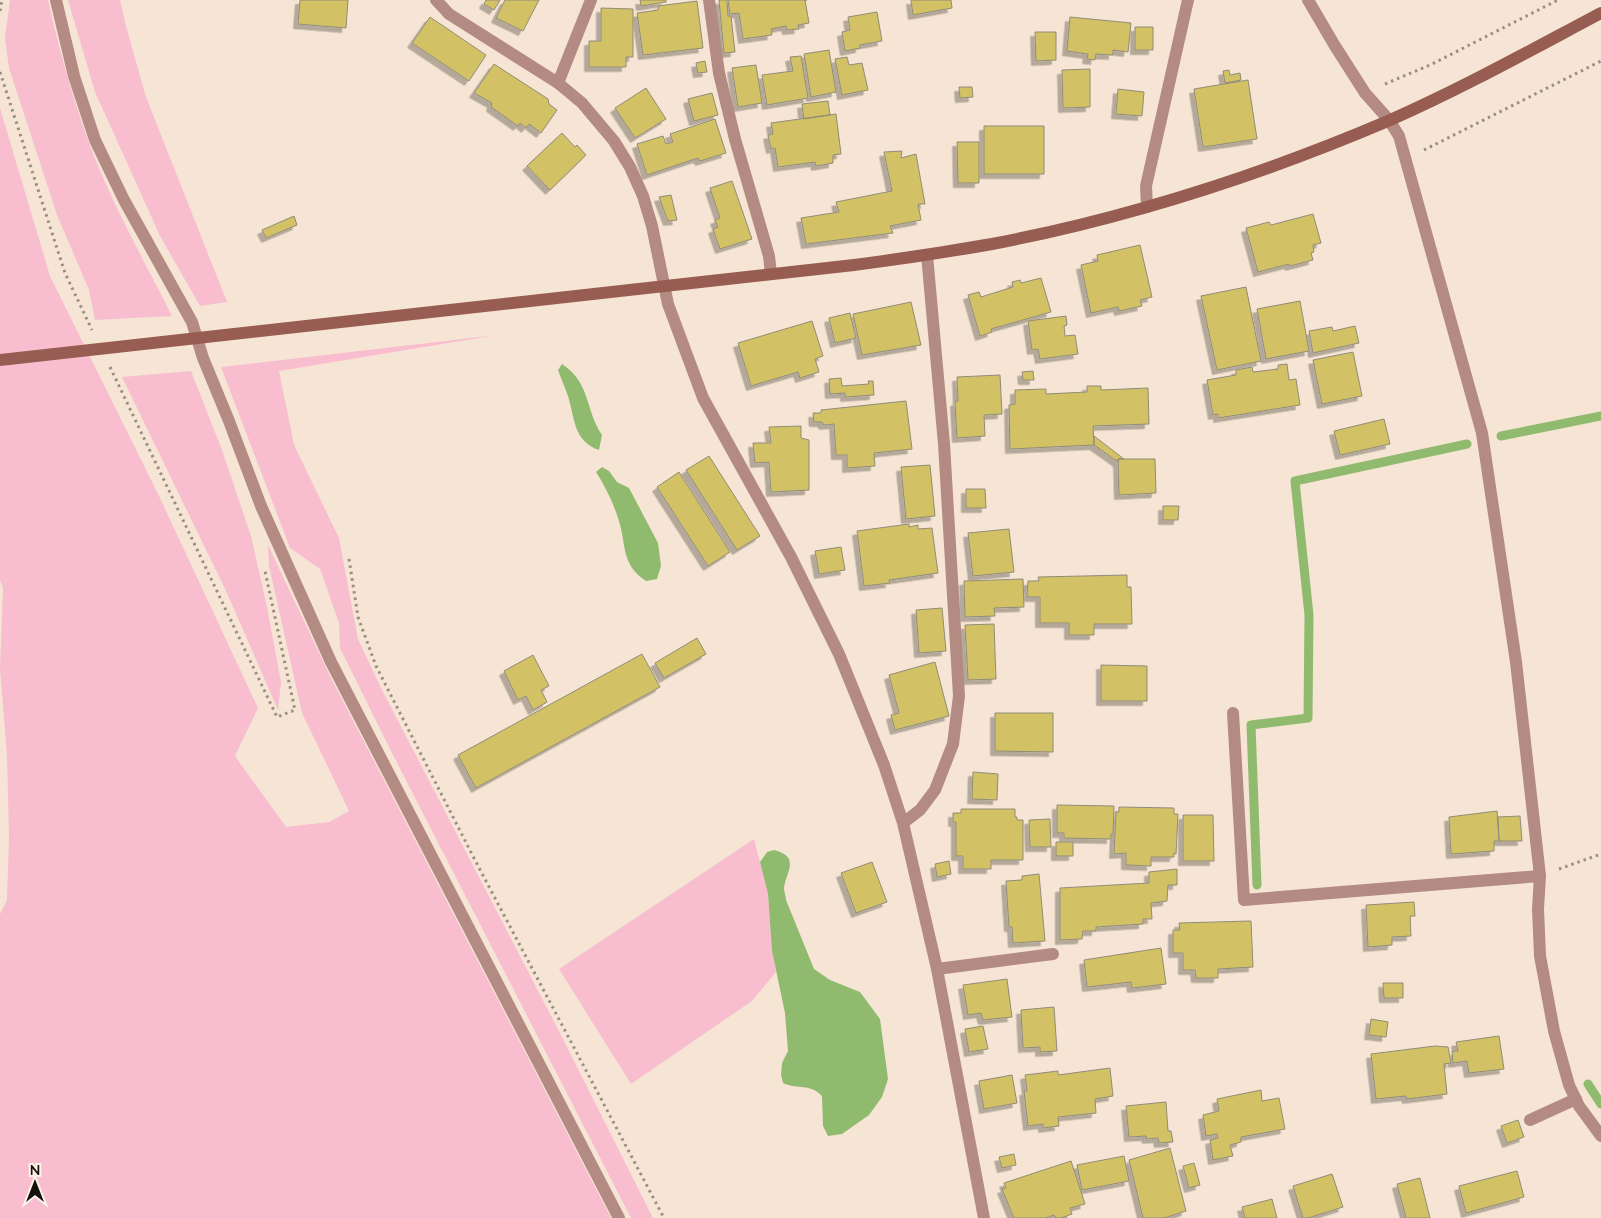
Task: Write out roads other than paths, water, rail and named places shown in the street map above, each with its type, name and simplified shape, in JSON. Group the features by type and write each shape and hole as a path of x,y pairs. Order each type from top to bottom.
{"street":[{"path":"56,0 74,76 96,140 124,200 192,322 203,358 261,506 331,662 619,1218"},
{"path":"436,0 449,14 558,83 582,104 614,141 630,167 645,203 668,304 703,398 791,556 839,654 884,765 903,823 937,969 984,1218"},
{"path":"558,83 591,0"},
{"path":"709,0 720,73 735,139 769,256 772,274"},
{"path":"1147,207 1146,186 1188,0"},
{"path":"1308,0 1365,93 1389,120 1399,136 1482,433 1516,662 1540,876 1538,909 1540,956 1554,1031 1569,1085 1579,1106 1601,1136"},
{"path":"0,360 772,274 927,255 1036,234 1147,207 1237,179 1316,150 1389,120 1512,61 1601,13"},
{"path":"903,823 920,810 935,790 953,744 959,696 944,444 927,255"},
{"path":"1233,713 1244,900 1540,876"},
{"path":"937,969 1053,954"},
{"path":"1530,1120 1576,1099"}],"waterway":[{"path":"1501,436 1601,416"},
{"path":"1257,885 1251,725 1308,718 1309,615 1295,481 1467,444"},
{"path":"1588,1084 1601,1104"}]}
